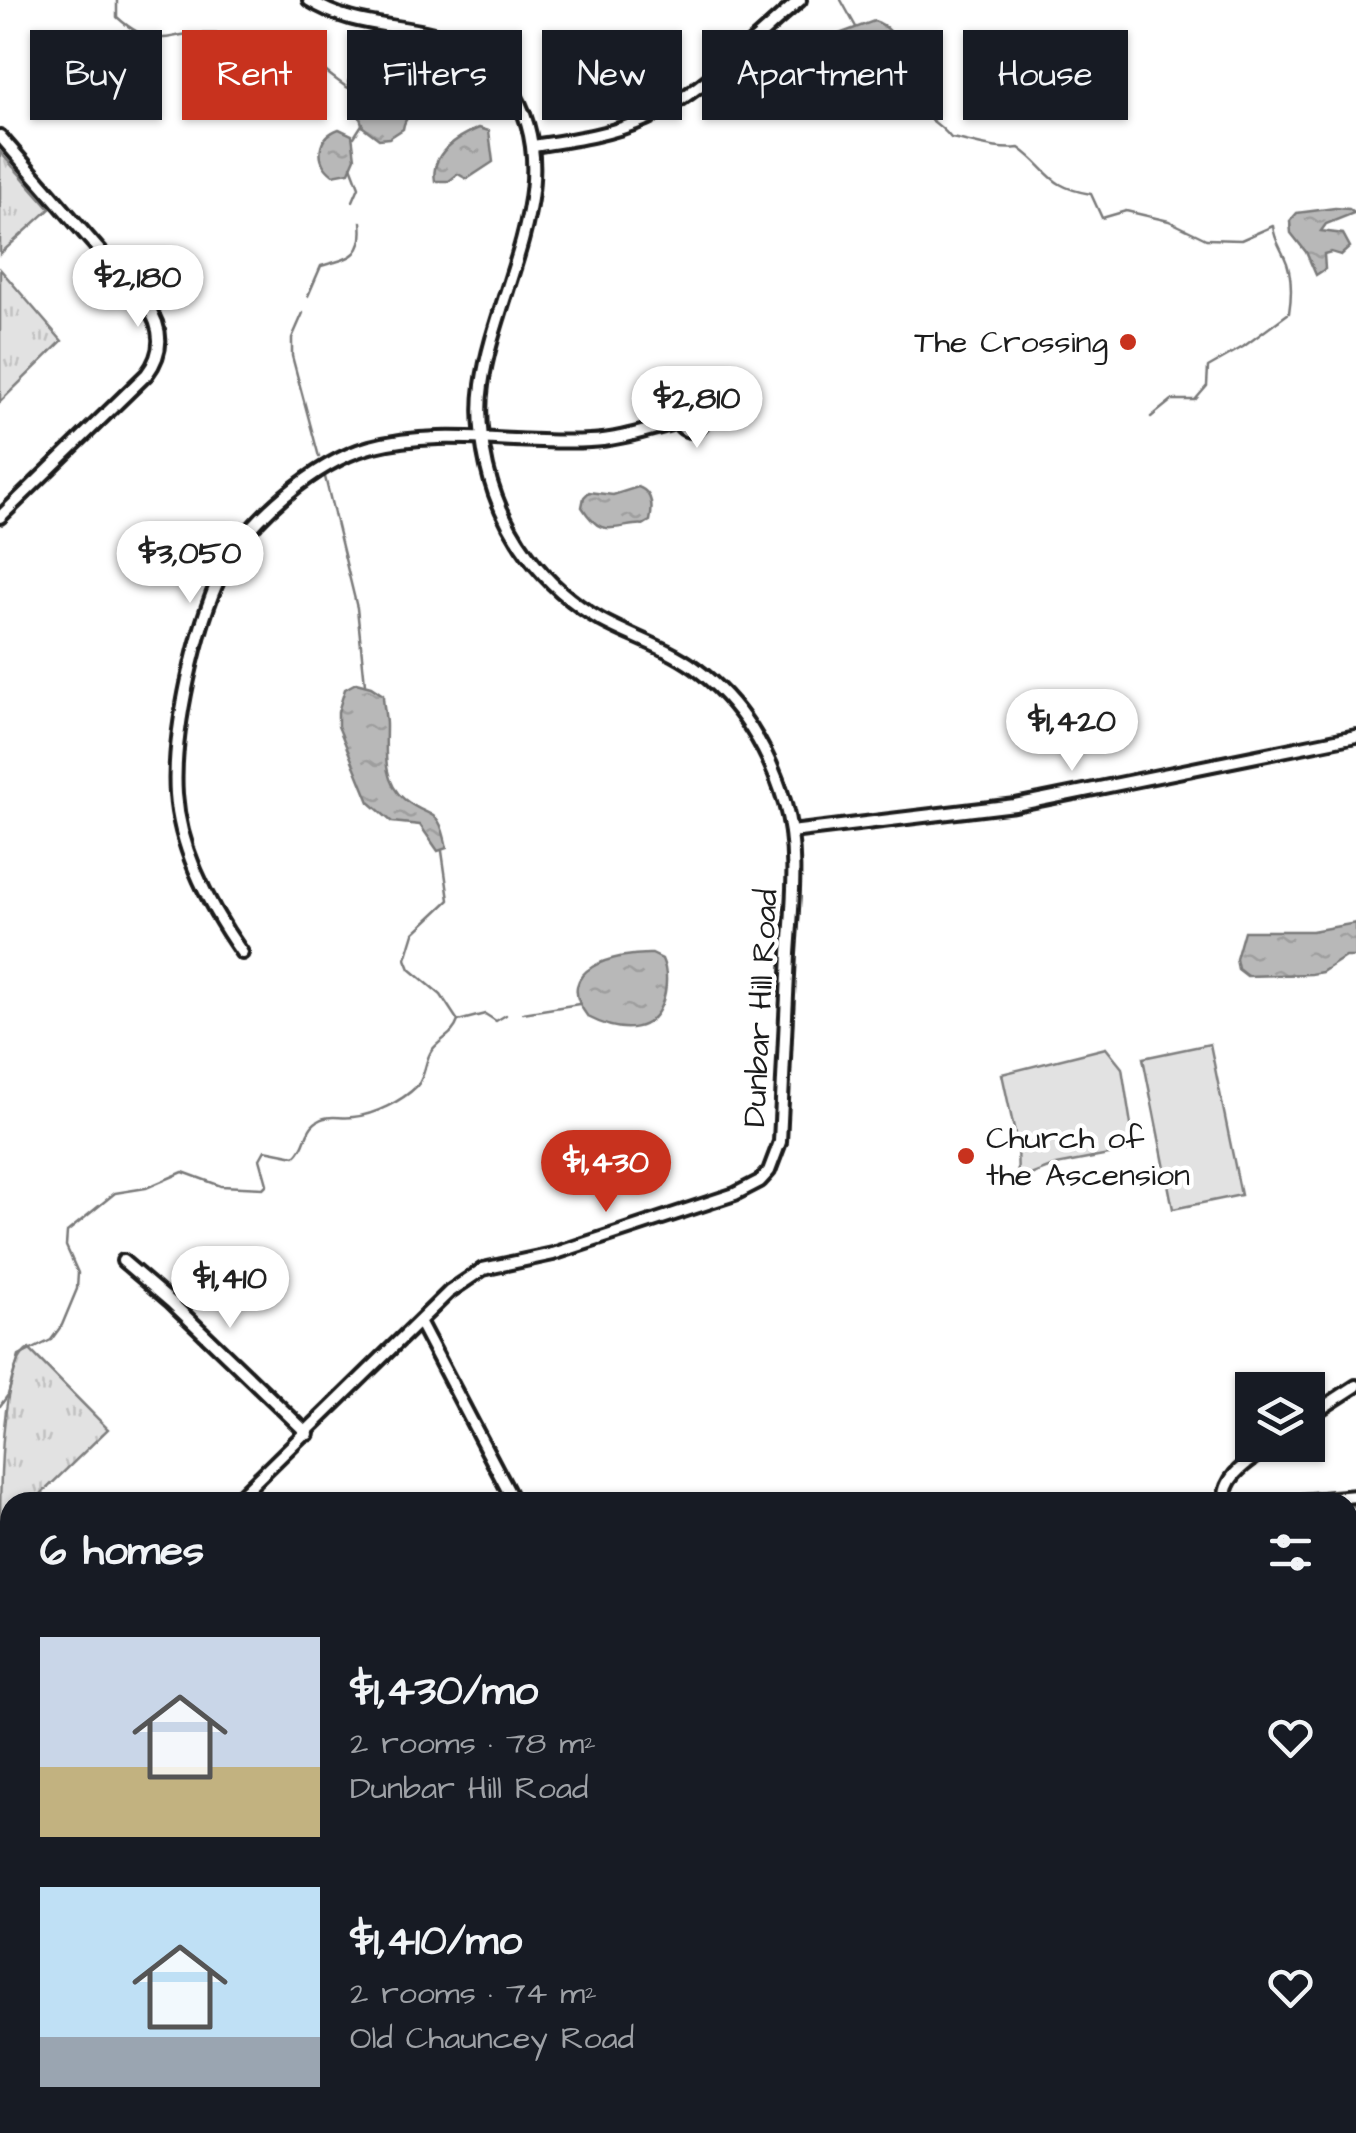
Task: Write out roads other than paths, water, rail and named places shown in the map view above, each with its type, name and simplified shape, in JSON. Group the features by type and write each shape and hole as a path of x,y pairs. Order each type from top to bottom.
{"street":[{"path":"309,0 356,20 422,28 466,46 510,87 523,111 533,146 596,136 649,118 705,81 800,0"},
{"path":"0,136 140,297 157,324 160,344 157,359 146,374 0,517"},
{"name":"Dunbar Hill Road","path":"245,1492 460,1283 483,1269 553,1254 717,1202 747,1188 769,1171 780,1142 792,908 791,832 767,756 748,723 720,690 678,656 584,609 550,582 499,506 482,440 482,385 532,192 533,146"},
{"path":"242,954 209,906 191,858 176,796 178,740 199,642 222,570 264,514 316,472 368,447 419,439 593,441 679,422"},
{"path":"791,832 1016,805 1356,736"},
{"path":"123,1261 172,1302 308,1434"},
{"path":"420,1323 509,1492"},
{"path":"1325,1407 1356,1386"},
{"path":"1224,1492 1230,1478 1250,1462"}],"water":[{"path":"874,21 889,30 850,30"},
{"path":"361,120 406,120 403,129 389,138 379,139 363,127"},
{"path":"479,128 489,131 493,162 467,179 458,174 449,181 435,181 441,155 462,136"},
{"path":"339,129 352,135 355,158 349,172 333,175 323,163 321,150 326,138"},
{"path":"1335,208 1354,213 1326,224 1321,231 1343,234 1350,247 1341,255 1324,254 1325,269 1316,275 1306,252 1291,233 1290,221 1297,213"},
{"path":"638,487 647,492 651,505 650,521 643,525 604,528 593,522 582,507 589,492 613,495"},
{"path":"356,683 383,695 387,765 392,784 404,799 437,819 447,848 438,851 420,825 392,822 369,802 338,726 345,689"},
{"path":"1356,923 1356,957 1345,957 1322,972 1247,976 1238,969 1236,959 1244,931 1312,931"},
{"path":"652,954 662,959 666,975 661,1006 654,1017 646,1024 625,1028 588,1017 578,1000 577,986 582,975 606,961"}],"waterway":[{"path":"117,0 117,17 146,36 223,34 269,39 299,51 347,87"},
{"path":"841,0 856,27"},
{"path":"931,120 951,138 1019,148 1057,182 1091,194 1102,218 1126,211 1169,221 1206,239 1241,240 1273,226 1290,277 1289,313 1208,367 1207,386 1195,400 1172,400 1151,417"},
{"path":"354,137 363,123"},
{"path":"351,166 359,187 353,201"},
{"path":"308,296 321,266 347,258 357,250 361,222"},
{"path":"303,313 292,338 292,356 319,457"},
{"path":"325,477 357,608 365,684"},
{"path":"0,1406 8,1395 19,1356 51,1340 77,1289 78,1273 66,1246 67,1232 115,1193 146,1188 183,1172 221,1186 263,1188 267,1184 260,1159 265,1150 295,1156 311,1127 320,1120 370,1113 396,1102 417,1086 432,1050 458,1021 441,995 410,969 406,959 414,933 449,900 442,851"},
{"path":"523,1013 579,1004"},
{"path":"458,1021 485,1014 496,1021 506,1015"}],"place":[{"name":"The Crossing","path":"1128,342"},
{"name":"Church of the Ascension","path":"966,1156"}]}
